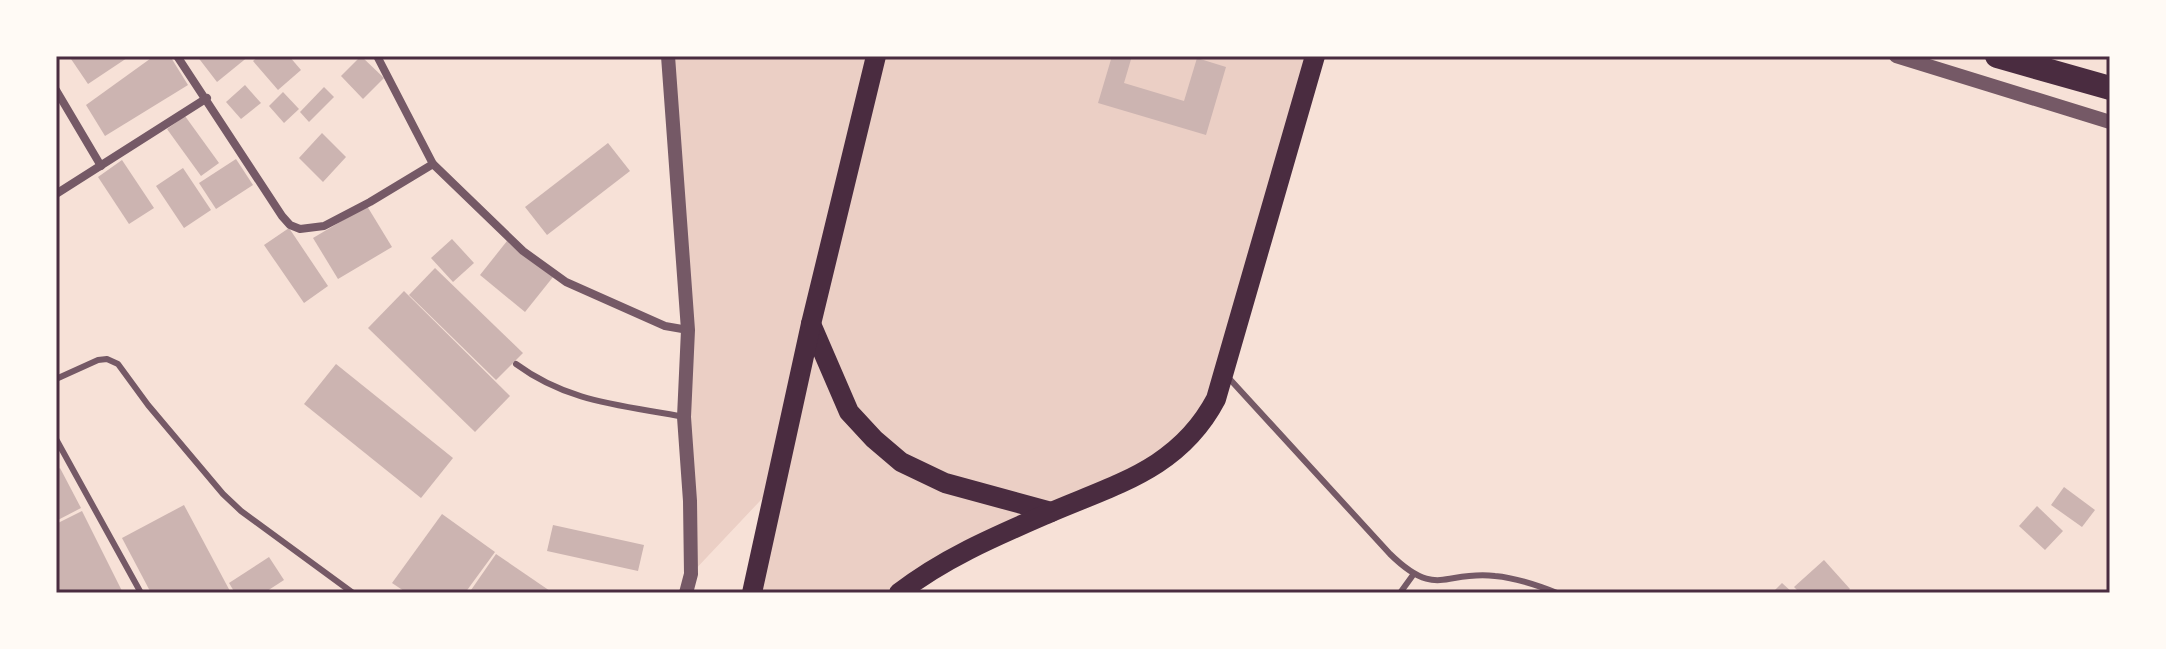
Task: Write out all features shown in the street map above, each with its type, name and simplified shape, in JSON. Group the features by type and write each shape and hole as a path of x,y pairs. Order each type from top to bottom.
{"highway":[{"path":"1997,56 2110,88"}],"main road":[{"path":"752,593 811,324 876,56"},
{"path":"899,593 928,570 981,543 1124,483 1162,462 1203,421 1216,399 1315,56"},
{"path":"811,324 849,412 901,462 945,483 1051,512"}],"street":[{"path":"177,56 290,225 300,229 324,226 433,164"},
{"path":"377,56 433,164 523,251 566,282 665,326 688,330"},
{"path":"668,56 688,330 684,417 691,574 686,593"},
{"path":"1896,56 2110,122"},
{"path":"56,90 101,166"},
{"path":"56,194 207,98"}],"lane":[{"path":"56,379 98,360 107,359 118,364 148,405 223,494 241,511 353,593"},
{"path":"516,364 551,387 580,398 684,417"},
{"path":"1224,372 1390,554 1413,575 1444,581 1493,575 1531,583 1557,593"},
{"path":"56,439 141,593"},
{"path":"1400,593 1413,575"}],"shaded area":[{"path":"668,56 1315,56 1224,372 1167,457 899,593 752,593 775,485 691,574 688,327"}],"building":[{"path":"69,56 130,56 88,84"},
{"path":"154,56 170,56 188,85 105,136 86,105"},
{"path":"197,56 249,56 217,82"},
{"path":"259,56 289,56 301,70 278,90 253,61"},
{"path":"361,56 384,78 363,99 341,76"},
{"path":"1112,56 1132,56 1124,83 1184,101 1197,58 1226,67 1206,135 1098,103"},
{"path":"245,85 261,103 241,119 226,102"},
{"path":"324,87 334,97 309,122 300,112"},
{"path":"283,92 299,109 284,123 269,106"},
{"path":"185,116 219,163 201,176 167,129"},
{"path":"322,133 346,157 323,182 299,158"},
{"path":"608,143 630,171 547,235 525,207"},
{"path":"236,159 253,185 216,209 199,183"},
{"path":"122,160 154,208 129,224 98,177"},
{"path":"183,168 211,210 184,228 156,186"},
{"path":"367,206 392,247 338,279 313,238"},
{"path":"289,228 328,286 304,303 264,245"},
{"path":"452,239 474,263 453,282 431,258"},
{"path":"507,241 553,277 525,312 480,275"},
{"path":"435,268 523,353 496,380 409,295"},
{"path":"404,291 510,396 475,432 368,328"},
{"path":"336,364 453,458 421,498 304,404"},
{"path":"60,468 81,508 56,521 56,471"},
{"path":"2064,487 2095,510 2082,527 2051,505"},
{"path":"184,505 231,593 151,593 122,538"},
{"path":"2037,506 2063,531 2045,550 2019,526"},
{"path":"82,511 123,593 56,593 56,524"},
{"path":"442,514 495,552 465,593 407,593 392,583"},
{"path":"553,525 644,545 638,571 547,551"},
{"path":"496,554 553,593 469,593"},
{"path":"269,557 284,580 264,593 235,593 229,583"},
{"path":"1824,560 1850,589 1846,593 1800,593 1794,587"},
{"path":"1782,583 1793,593 1772,593"}]}
